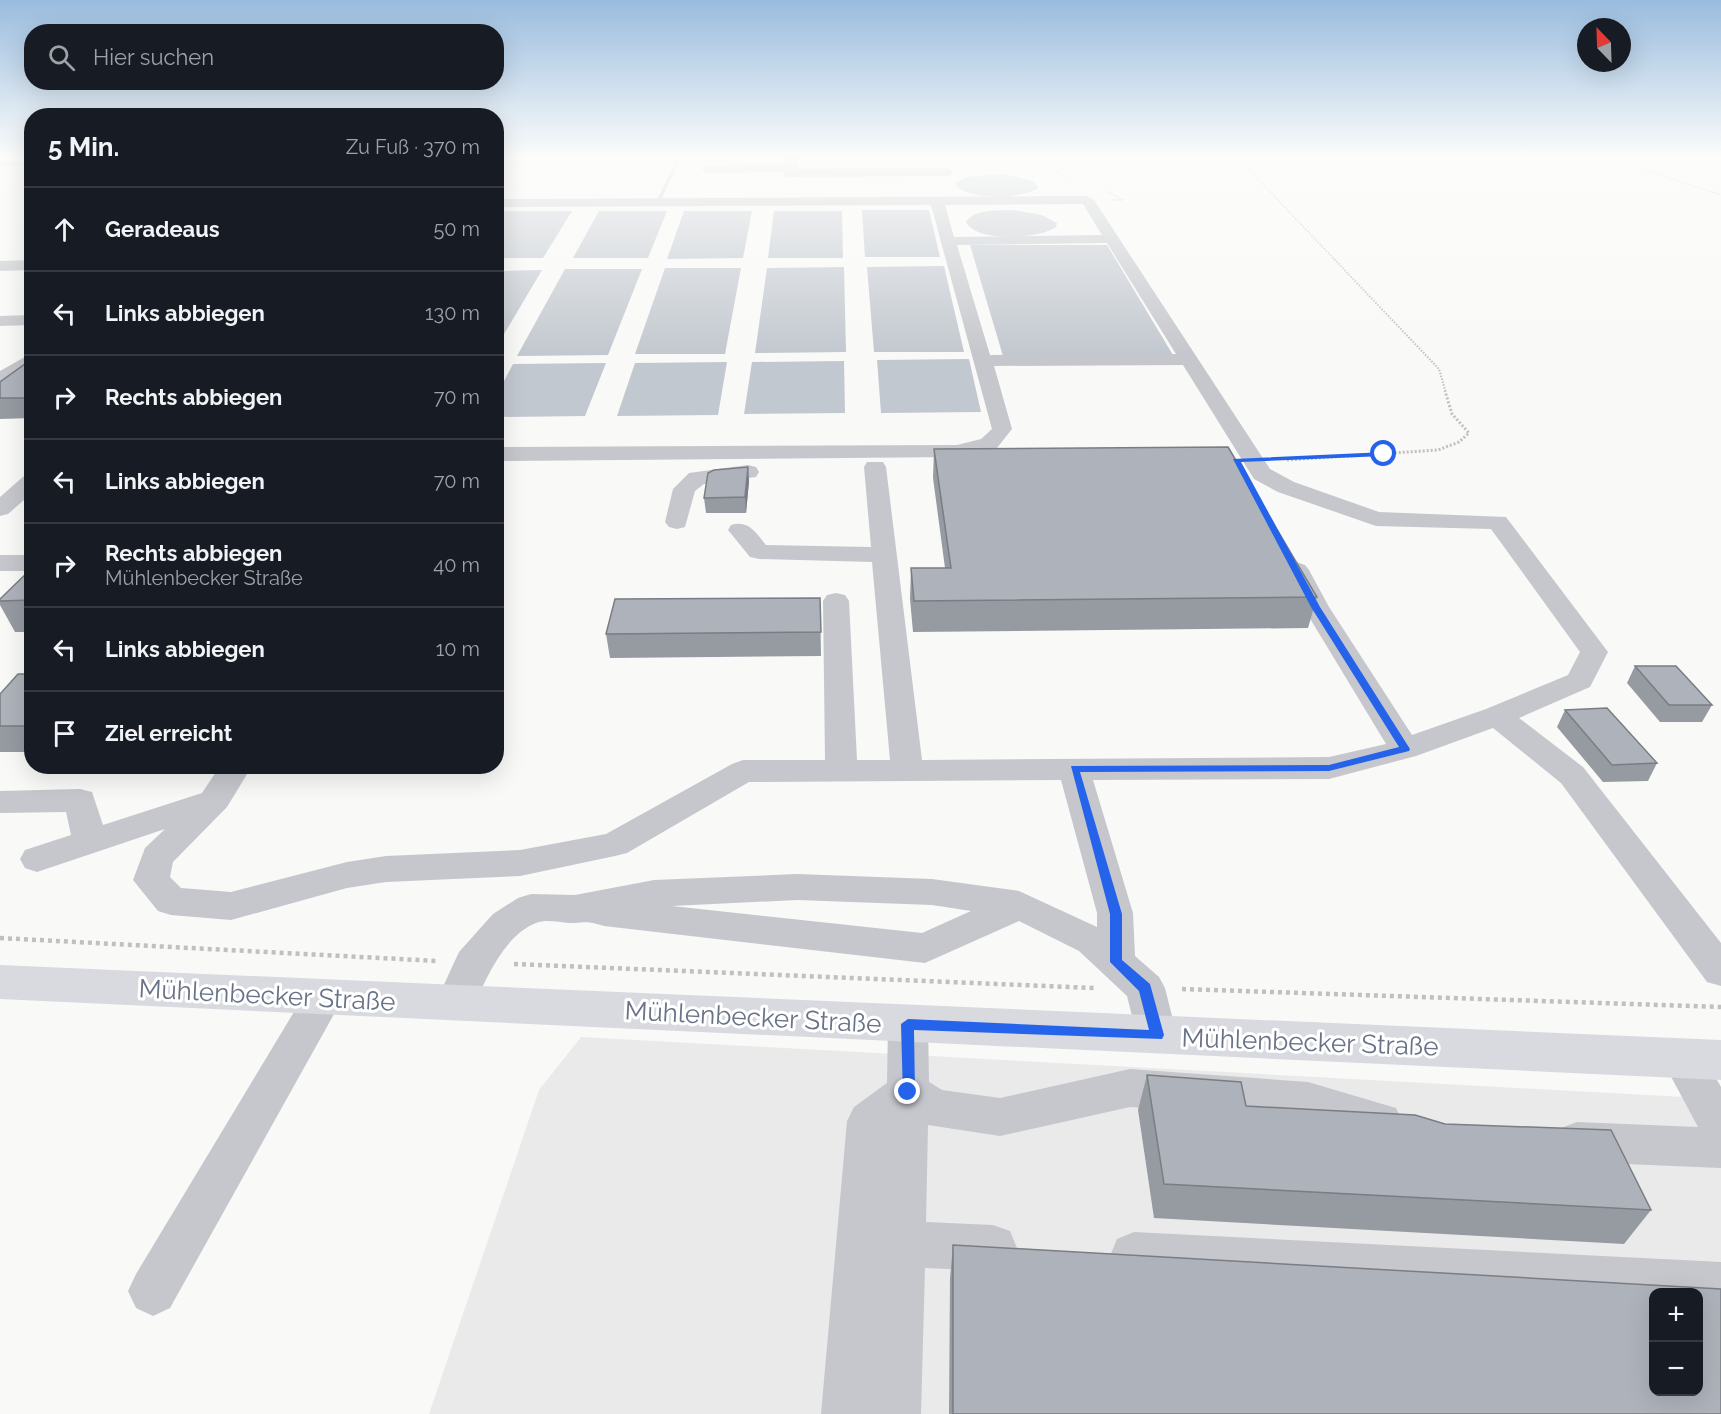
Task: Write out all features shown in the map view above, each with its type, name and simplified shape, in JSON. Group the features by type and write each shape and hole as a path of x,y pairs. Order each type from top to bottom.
{"main road":[{"name":"Mühlenbecker Straße","path":"0,982 1702,1059"}],"lane":[{"path":"504,454 957,451 983,447 998,438 1002,429 943,223"},
{"path":"1102,223 1189,359 1259,502"},
{"path":"948,241 1112,239"},
{"path":"0,266 24,266"},
{"path":"0,321 24,320"},
{"path":"983,361 1189,359"},
{"path":"0,380 24,364"},
{"path":"680,453 719,459 852,461 885,466"},
{"path":"231,774 215,799 157,857 151,880 171,901 231,906 347,875 386,869 520,863 615,844 743,771 1329,768 1405,749 1497,716 1580,681 1594,652 1498,522 1376,519 1286,487 1238,460"},
{"path":"677,522 684,489 698,478 725,473 999,463"},
{"path":"885,466 884,555 907,770"},
{"path":"0,509 24,488"},
{"path":"740,530 759,552 884,555"},
{"path":"1282,544 1316,607 1405,749"},
{"path":"0,563 24,563"},
{"path":"836,602 841,770"},
{"path":"1497,716 1572,775 1721,971"},
{"path":"1074,769 1116,914 1116,962"},
{"path":"37,859 215,799"},
{"path":"0,802 80,800 90,842"},
{"path":"574,909 654,893 797,887 932,892 1019,905 1092,941 1145,988 1157,1035"},
{"path":"455,1004 473,963 506,924 531,908 574,909 925,948 1019,905"},
{"path":"153,1291 323,998"},
{"path":"894,1414 903,1244 908,1024"},
{"path":"1702,1059 1721,1127"},
{"path":"908,1092 936,1108 1000,1117 1130,1088 1308,1101 1416,1132"},
{"path":"848,1414 869,1122 908,1092"},
{"path":"1544,1140 1721,1148"},
{"path":"903,1244 1033,1250"},
{"path":"1092,1253 1721,1286"}],"path":[{"path":"1238,460 1438,450 1459,442 1469,433 1452,414 1439,369 1300,223"},
{"path":"0,938 473,963 996,986 1145,988 1721,1007"}],"shaded area":[{"path":"504,223 565,223 543,258 504,258"},
{"path":"592,223 662,223 648,258 573,258"},
{"path":"680,223 750,223 743,258 667,259"},
{"path":"772,223 842,223 843,258 768,258"},
{"path":"863,223 932,223 940,257 865,257"},
{"path":"967,223 1057,223 1056,227 1048,231 1009,237 995,236 972,229"},
{"path":"970,245 1107,245 1173,355 1003,356"},
{"path":"944,266 964,352 874,352 867,267"},
{"path":"844,267 846,352 755,353 767,268"},
{"path":"665,268 741,268 725,354 635,354"},
{"path":"565,269 642,269 608,355 517,356"},
{"path":"542,270 504,334 504,271"},
{"path":"969,359 981,412 881,413 877,360"},
{"path":"844,361 845,413 744,414 752,362"},
{"path":"727,362 718,415 617,416 635,363"},
{"path":"606,363 585,416 504,417 504,381 513,364"},
{"path":"581,1037 1721,1099 1721,1414 429,1414 539,1090"}],"building":[{"path":"24,365 24,398 0,398 0,382"},
{"path":"1228,447 1317,597 914,601 911,568 951,568 934,449"},
{"path":"748,467 745,497 704,498 708,473 714,470"},
{"path":"24,576 24,600 0,601"},
{"path":"820,598 821,632 606,634 615,599"},
{"path":"1635,666 1676,666 1712,705 1669,705"},
{"path":"18,674 24,674 24,726 0,726 0,694"},
{"path":"1607,708 1657,763 1612,765 1565,710"},
{"path":"1147,1075 1241,1082 1246,1106 1415,1115 1445,1124 1611,1130 1651,1210 1164,1184"},
{"path":"953,1245 1721,1289 1721,1414 953,1414"}],"route":[{"path":"908,1092 908,1024 1157,1035 1145,988 1116,962 1116,914 1074,769 1329,768 1405,749 1316,607 1236,459 1254,462 1384,454"}]}
